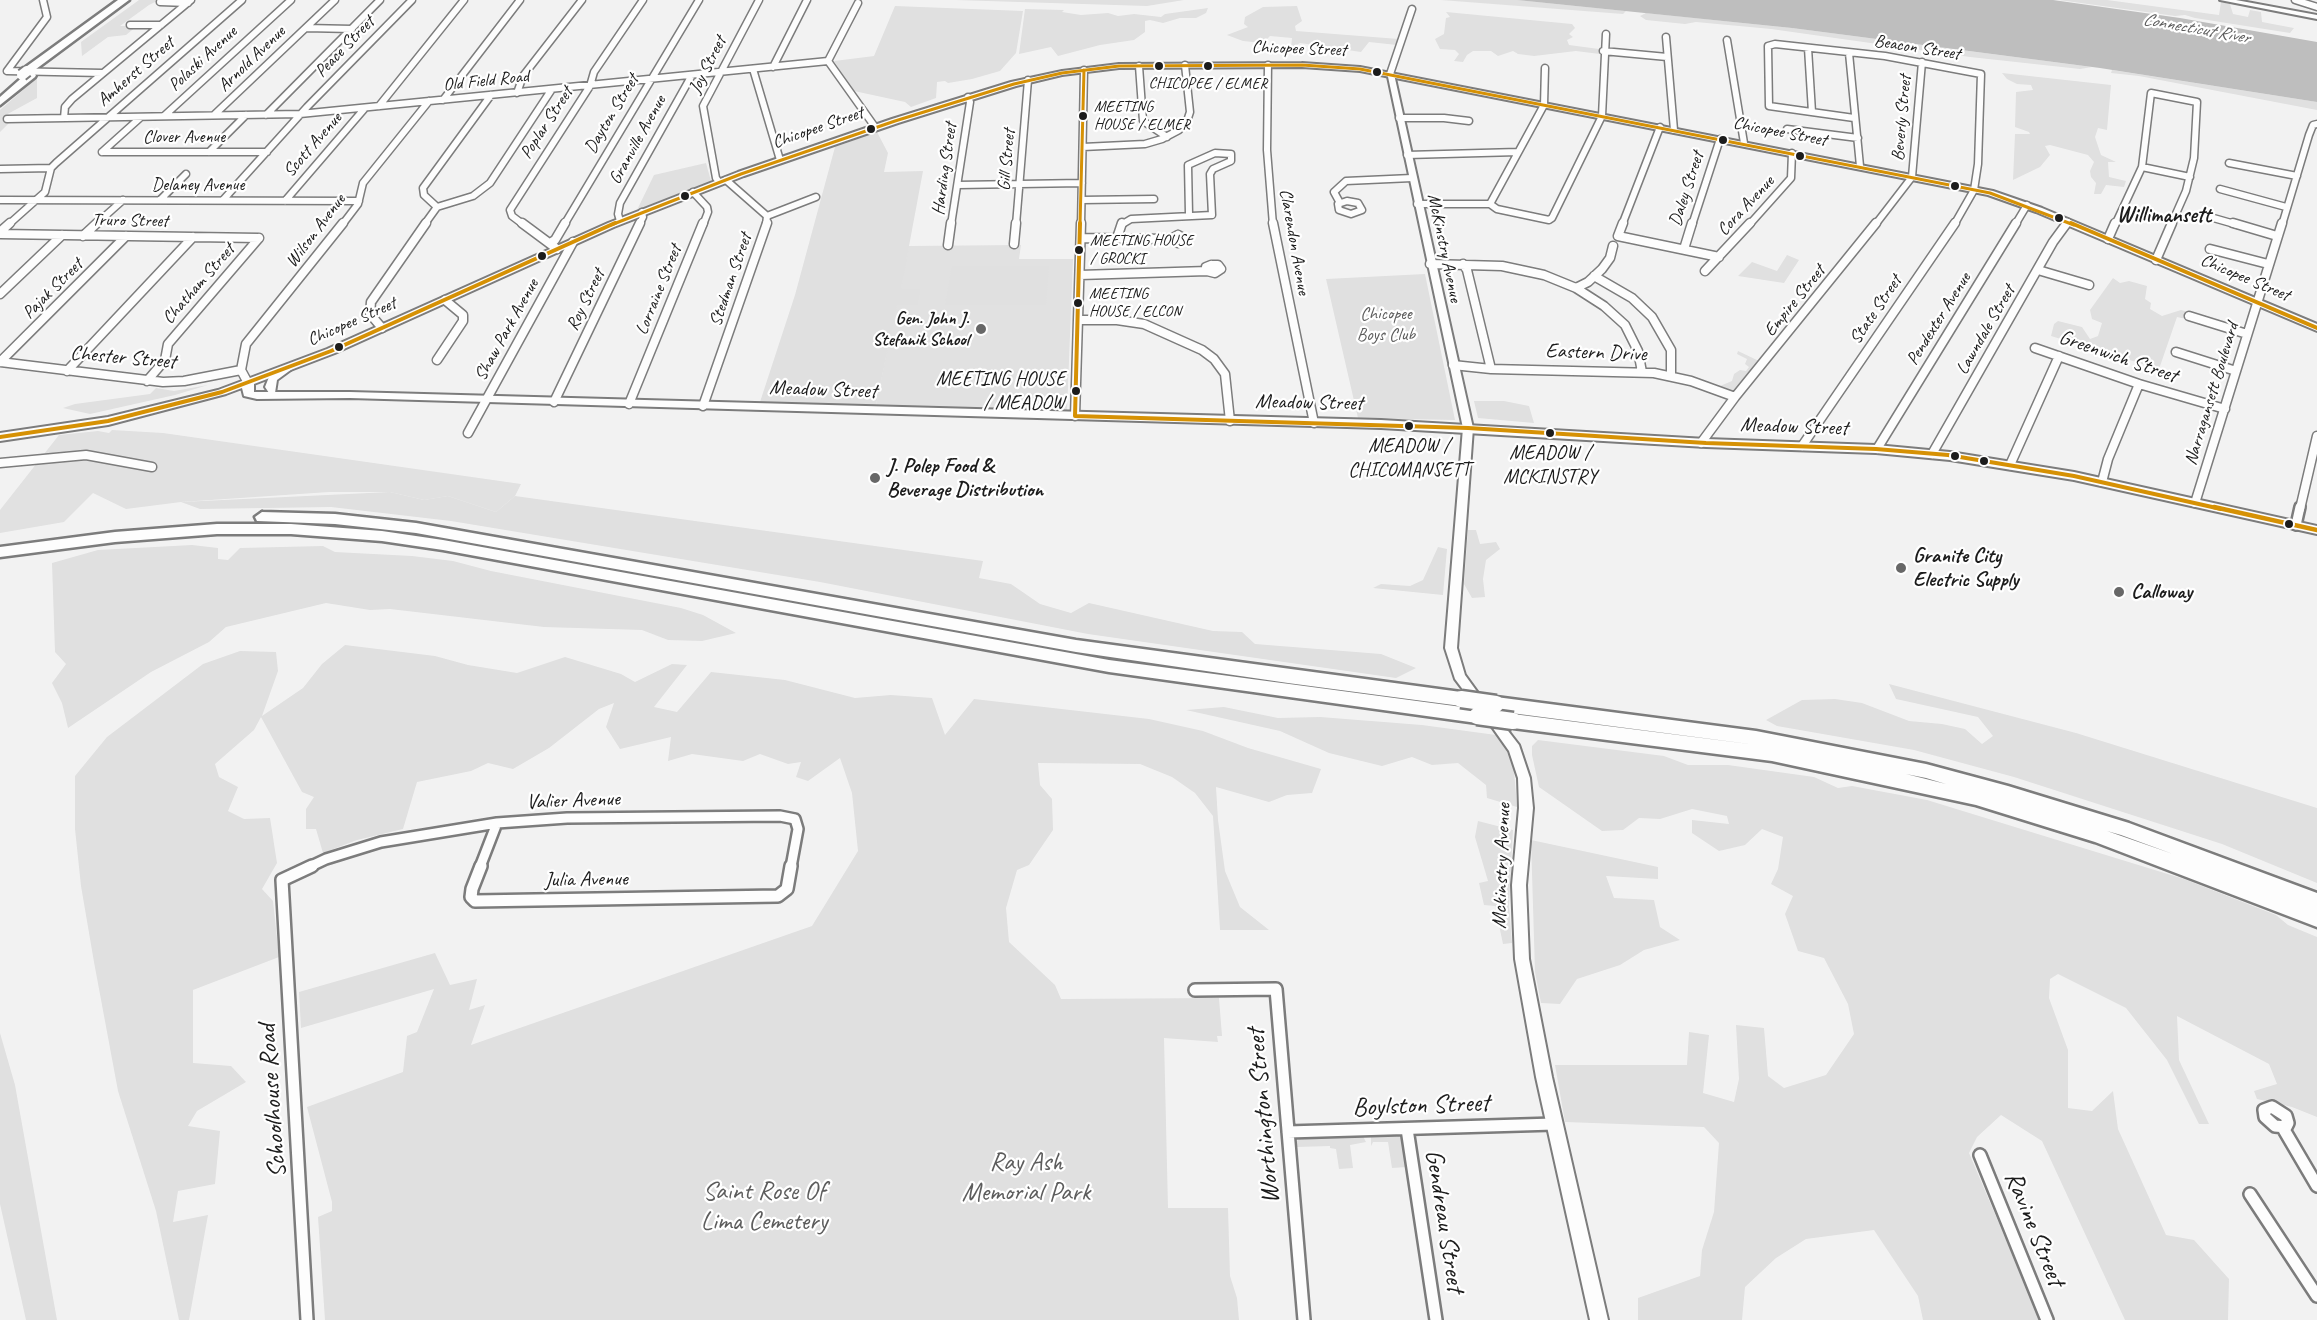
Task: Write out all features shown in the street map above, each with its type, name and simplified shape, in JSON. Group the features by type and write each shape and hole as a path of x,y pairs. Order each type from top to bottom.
{"highway":[{"path":"0,102 29,73 124,0"},
{"path":"0,94 131,0"},
{"path":"0,542 125,525 210,518 289,517 371,522 449,533 1116,653 1765,739 1926,771 2008,793 2123,828 2249,874 2317,902"},
{"path":"0,552 115,537 206,530 291,529 382,536 443,545 1109,666 1772,754 1977,798 2097,835 2203,873 2317,918"}],"main road":[{"path":"2224,0 2317,17"},
{"name":"Chicopee Street","path":"0,430 68,421 171,400 244,377 297,364 445,300 554,246 573,242 642,212 780,160 875,127 1028,80 1084,70 1139,66 1340,67 1390,74 1974,190 2027,205 2317,328"},
{"path":"244,377 248,394 257,396"},
{"name":"Chicopee Street","path":"0,437 89,424 177,405 244,377"},
{"name":"Meadow Street","path":"244,377 272,391 291,394"},
{"name":"Meadow Street","path":"177,405 291,394 1468,428 1701,443 1877,449 2010,465 2102,482 2317,530"}],"street":[{"path":"43,0 47,17 7,67 8,71 102,74"},
{"name":"Amherst Street","path":"51,168 243,0"},
{"name":"Polaski Avenue","path":"164,116 291,0"},
{"name":"Arnold Avenue","path":"214,115 335,0"},
{"path":"266,115 380,0"},
{"name":"Peace Street","path":"223,200 300,114 412,0"},
{"path":"379,106 464,0"},
{"path":"442,100 520,0"},
{"path":"517,93 523,76 582,0"},
{"name":"Poplar Street","path":"554,246 513,217 509,211 590,86 594,72 643,0"},
{"name":"Dayton Street","path":"554,246 555,240 699,0"},
{"name":"Joy Street","path":"722,181 716,178 703,113 707,95 759,0"},
{"path":"773,67 807,0"},
{"path":"2295,0 2317,7"},
{"path":"160,2 190,1"},
{"path":"64,118 65,107 190,1"},
{"path":"858,3 828,61 875,127"},
{"path":"1390,74 1412,9"},
{"path":"130,25 161,25"},
{"path":"306,28 352,29"},
{"path":"1417,204 1490,204 1497,209 1549,220 1552,218 1602,116 1603,51 1606,34"},
{"path":"1666,37 1674,130"},
{"path":"1727,40 1744,143"},
{"name":"Beacon Street","path":"1812,112 1769,106 1768,46 1770,44 1922,63 1980,73 1978,164 1974,190"},
{"path":"1808,48 1812,112 1854,118"},
{"path":"1603,51 1667,57"},
{"path":"1849,53 1860,166"},
{"name":"Old Field Road","path":"7,119 300,114 828,61"},
{"name":"Beverly Street","path":"1912,177 1922,63"},
{"path":"1083,147 1134,145 1167,137 1182,128 1189,117 1185,65"},
{"name":"Clarendon Avenue","path":"1268,65 1267,150 1270,202 1314,423"},
{"path":"1139,66 1143,121 1167,137"},
{"path":"1490,204 1545,105 1545,68"},
{"path":"753,69 780,160"},
{"path":"1075,416 1084,70"},
{"name":"McKinstry Avenue","path":"1390,74 1430,264 1468,428"},
{"name":"Granville Avenue","path":"620,221 618,214 620,203 692,75"},
{"name":"Gill Street","path":"1014,244 1028,80"},
{"path":"382,328 370,314 371,302 436,207 472,196 490,183 552,89"},
{"path":"2108,239 2142,167 2151,93 2197,102 2194,158 2190,177 2179,210 2156,260"},
{"path":"436,207 422,193 424,186 491,95"},
{"name":"Harding Street","path":"948,245 970,102 968,97"},
{"name":"Wilson Avenue","path":"244,377 243,351 248,340 350,215 358,201 363,183 429,101"},
{"name":"Scott Avenue","path":"285,201 364,108"},
{"path":"209,152 246,115"},
{"name":"Clover Avenue","path":"141,117 102,152 267,152"},
{"path":"1399,118 1444,118 1469,122"},
{"name":"Narragansett Boulevard","path":"2195,503 2286,207 2309,135 2316,124"},
{"path":"1660,127 1618,236 1719,257"},
{"path":"1787,129 1858,138"},
{"name":"Daley Street","path":"1684,249 1720,138"},
{"path":"1117,238 1120,225 1128,220 1213,214 1210,174 1213,169 1231,161 1231,155 1227,152 1215,153 1188,165 1190,209 1188,214"},
{"path":"1407,155 1518,152"},
{"name":"Cora Avenue","path":"1705,271 1789,181 1791,153"},
{"path":"2229,163 2297,176"},
{"path":"2142,167 2190,177"},
{"path":"0,169 51,168 45,192 0,233"},
{"path":"160,200 186,174"},
{"name":"Empire Street","path":"1701,443 1735,397 1860,246 1912,177"},
{"path":"1340,202 1335,199 1334,192 1338,184 1346,180 1412,178"},
{"name":"Stedman Street","path":"703,406 767,224 767,216 722,181"},
{"path":"957,185 1082,183"},
{"path":"2220,189 2286,207"},
{"name":"State Street","path":"1802,446 1957,220 1974,190"},
{"name":"Lorraine Street","path":"629,404 707,214 707,207 693,192"},
{"path":"767,216 816,197"},
{"path":"1082,200 1154,199"},
{"name":"Delaney Avenue","path":"0,200 358,201"},
{"path":"83,236 123,200"},
{"name":"Pendexter Avenue","path":"1877,449 2027,205"},
{"name":"Roy Street","path":"554,402 643,217 642,212"},
{"path":"2210,217 2277,236"},
{"name":"Lawndale Street","path":"1932,454 2053,242 2068,222"},
{"name":"Truro Street","path":"0,233 260,238"},
{"path":"0,294 62,235"},
{"name":"Pajak Street","path":"0,362 126,236"},
{"path":"67,371 193,237"},
{"name":"Chatham Street","path":"147,381 165,360 168,344 260,238"},
{"path":"1081,238 1171,239"},
{"name":"Shaw Park Avenue","path":"468,433 573,242"},
{"path":"1576,288 1594,276 1610,258 1613,246"},
{"path":"2210,249 2268,264"},
{"path":"1430,264 1502,266 1531,272 1576,288 1604,306 1625,325 1638,351 1642,372"},
{"path":"1463,264 1467,270 1491,369"},
{"path":"2038,270 2089,285"},
{"path":"1080,275 1207,271"},
{"path":"1594,276 1632,298 1652,317 1671,350 1671,376"},
{"path":"437,360 458,332 463,318 445,300"},
{"path":"2189,316 2247,334"},
{"path":"1078,320 1117,320 1144,324 1189,343 1206,353 1218,363 1226,377 1230,421"},
{"name":"Greenwich Street","path":"2035,348 2139,384 2225,409"},
{"path":"2176,352 2236,371"},
{"path":"2010,465 2059,356"},
{"name":"Chester Street","path":"0,362 147,381 179,382 244,377"},
{"path":"272,391 270,384 275,375 297,364"},
{"name":"Eastern Drive","path":"1453,365 1491,369 1642,372 1671,376 1735,397"},
{"path":"2102,482 2108,459 2139,384"},
{"name":"Mckinstry Avenue","path":"1468,428 1451,648 1459,676 1505,733 1519,758 1524,778 1526,808 1520,856 1519,900 1522,959 1554,1124 1599,1320"},
{"path":"2296,525 2317,436"},
{"path":"0,463 86,455 152,467"},
{"name":"Valier Avenue","path":"282,880 326,859 371,844 423,833 498,823 567,818 780,816 793,818 798,829 787,889 783,894"},
{"name":"Julia Avenue","path":"498,823 472,889 471,897 475,901 770,897 783,894"},
{"name":"Schoolhouse Road","path":"282,880 307,1320"},
{"name":"Worthington Street","path":"1195,990 1276,989 1305,1320"},
{"name":"Boylston Street","path":"1288,1132 1554,1124"},
{"path":"2283,1128 2317,1186"},
{"name":"Gendreau Street","path":"1407,1129 1436,1320"},
{"name":"Ravine Street","path":"1980,1155 2047,1320"},
{"path":"2250,1194 2317,1296"}],"shaded area":[{"name":"Gen. John J. Stefanik School","path":"1021,245 1019,259 1073,259 1067,411 876,405 908,246"},
{"path":"112,430 163,433 521,484 515,496 496,512 448,496 424,500 390,492 329,492 181,502 126,509 93,493 64,522 0,533 0,510 59,435 98,431 109,433"}],"green space":[{"path":"139,0 159,0 120,26 137,26 126,35 108,37 82,56 81,42"},
{"path":"955,0 1184,0 1147,6"},
{"path":"1441,0 1517,0 1626,11 1623,14"},
{"path":"2059,0 2107,0 2219,15 2221,2 2230,4 2233,14 2248,17 2250,10 2261,12 2262,22 2294,28 2290,33 2185,15 2175,16"},
{"path":"895,6 1023,11 1016,53 1000,71 972,79 948,83 937,82 936,98 911,107 905,102 854,91 834,61 874,56"},
{"path":"1297,6 1302,21 1295,26 1296,31 1399,39 1397,45 1369,42 1361,52 1300,43 1291,48 1292,38 1270,36 1263,43 1243,41 1227,35 1248,27 1244,24 1245,17 1263,7"},
{"path":"1208,8 1206,13 1196,18 1180,18 1163,23 1145,21 1145,32 1134,40 1100,45 1058,56 1051,47 1019,54 1025,9 1064,10 1062,12 1081,15 1108,13 1118,16 1134,14 1161,17 1165,14"},
{"path":"1446,12 1572,24 1575,28 1569,34 1573,37 1567,40 1569,45 1599,49 1600,54 1576,51 1534,56 1513,51 1498,56 1491,51 1473,51 1463,62 1454,61 1459,54 1455,50 1440,49 1435,39 1444,34 1446,18 1450,17"},
{"path":"1646,13 1792,28 2092,67 2080,69 1970,57 1771,29 1646,20 1640,16"},
{"path":"2112,70 2317,102 2317,110 2139,76 2111,73"},
{"path":"2002,73 2111,85 2107,130 2098,128 2095,137 2101,155 2116,162 2108,162 2109,177 2126,181 2124,187 2106,185 2101,194 2094,194 2096,183 2090,171 2094,162 2088,155 2050,145 2045,146 2050,155 2040,167 2013,180 2015,134 2030,134 2015,127 2016,92 2033,90 2031,85 2017,84 2007,79"},
{"path":"37,78 37,98 4,116 2,120 11,121 0,132 0,110"},
{"path":"877,132 888,153 884,172 923,171 901,289 920,289 917,305 897,305 876,405 760,402 795,295 835,147"},
{"path":"706,163 711,181 637,210 654,175"},
{"path":"1787,255 1799,260 1784,283 1738,276 1752,262 1777,271"},
{"path":"952,266 1049,266 1046,305 945,305"},
{"name":"Chicopee Boys Club","path":"1425,274 1455,420 1358,418 1326,279"},
{"path":"2113,278 2120,283 2129,281 2147,286 2145,299 2151,303 2150,309 2162,316 2181,310 2204,316 2200,322 2177,317 2159,369 2051,336 2054,324 2058,321 2082,327 2090,339 2098,336 2102,323 2092,319 2090,310"},
{"path":"1738,351 1759,361 1734,392 1720,386 1732,381 1734,374 1740,370 1746,371 1749,367 1745,364 1747,359 1737,354"},
{"path":"208,385 175,395 90,414 63,408 75,404 150,394 156,388 174,391"},
{"path":"1474,401 1504,401 1529,406 1534,423 1478,418"},
{"path":"390,492 424,500 448,496 496,512 515,496 983,561 979,578 1011,584 1040,604 1071,613 1089,603 1213,631 1242,632 1255,644 1381,654 1416,668 1396,678 1088,634 820,582 451,521 331,507 200,509 181,502"},
{"path":"1468,530 1476,530 1480,544 1496,542 1500,549 1486,560 1483,579 1485,597 1472,598 1464,584"},
{"path":"192,545 218,548 218,559 228,560 240,548 323,546 335,552 412,556 453,561 491,571 681,608 703,615 736,633 702,641 668,640 642,630 544,627 390,609 370,610 326,603 226,627 209,642 151,672 68,728 62,703 52,683 66,664 55,652 52,563 98,550"},
{"path":"1438,547 1447,549 1443,595 1373,588 1381,584 1410,586 1423,580"},
{"path":"345,645 435,656 468,665 517,673 565,657 621,674 635,682 672,664 687,665 654,707 677,712 711,672 785,680 855,698 891,695 932,698 945,735 974,699 1149,719 1203,731 1248,748 1321,769 1312,793 1287,795 1269,802 1216,787 1225,871 1240,907 1269,930 1220,930 1213,816 1195,793 1172,777 1140,764 1038,763 1040,785 1052,799 1053,830 1029,865 1017,870 1006,908 1009,942 1055,985 1061,999 1219,998 1222,1036 1217,1036 1218,1042 1164,1038 1168,1208 1228,1208 1230,1276 1237,1298 1239,1320 325,1320 318,1217 332,1211 332,1202 307,1107 403,1072 407,1036 417,1032 434,989 301,1028 299,992 435,953 450,985 477,979 469,1010 485,1005 471,1045 812,926 858,851 852,793 840,758 808,781 796,777 801,762 788,764 760,754 743,761 692,754 668,761 671,737 620,749 606,727 614,703 599,709 549,748 513,769 488,763 471,771 417,782 403,829 357,840 323,853 316,829 306,829 306,809 314,797 302,792 261,717 254,730 215,764 219,777 238,787 228,811 244,819 270,818 277,863 262,889 273,901 279,957 193,990 193,1063 231,1066 246,1082 197,1111 188,1126 220,1131 215,1184 178,1191 173,1222 208,1215 189,1320 179,1320 156,1211 118,1091 81,886 75,829 75,776 107,737 203,664 240,651 276,652 278,671 262,716 303,688 322,664"},
{"path":"1889,684 2076,733 2317,808 2317,883 2222,844 2014,777 1914,750 1777,726 1766,720 1802,700 1835,699 1862,703 1909,721 1965,729 1982,744 1993,736 1978,717 1896,699"},
{"path":"1224,707 1278,718 1320,717 1422,725 1496,735 1507,752 1514,771 1517,807 1487,798 1486,785 1458,763 1432,765 1412,757 1382,766 1329,753 1280,731 1186,710"},
{"path":"1538,740 1664,756 1688,765 1728,765 1814,777 1838,788 1852,786 1927,800 2184,879 2276,915 2288,925 2317,937 2317,1117 2292,1107 2257,1099 2254,1091 2277,1084 2269,1064 2177,1016 2179,1060 2209,1124 2199,1124 2167,1060 2126,1008 2058,974 2050,979 2049,998 2068,1050 2068,1108 2092,1111 2113,1091 2118,1129 2166,1235 2194,1240 2229,1279 2228,1320 2125,1320 2042,1141 2001,1115 1977,1137 1969,1153 2040,1320 1923,1320 1918,1296 1874,1230 1806,1239 1776,1258 1745,1287 1742,1320 1638,1320 1638,1298 1700,1276 1702,1250 1714,1212 1719,1143 1704,1127 1565,1122 1555,1065 1687,1065 1689,1032 1709,1035 1703,1093 1734,1102 1739,1079 1736,1025 1764,1028 1768,1076 1784,1088 1826,1075 1854,1034 1848,1004 1824,958 1798,951 1785,914 1793,896 1771,884 1778,869 1783,837 1762,829 1745,845 1719,851 1692,833 1692,820 1729,824 1727,816 1692,809 1660,819 1639,818 1623,830 1602,831 1539,787 1532,755 1532,746"},
{"path":"1478,821 1513,830 1509,906 1512,943 1503,944 1495,906 1484,905 1479,883 1488,881 1475,837"},
{"path":"1531,840 1658,867 1658,879 1606,876 1614,898 1654,900 1660,927 1680,940 1644,950 1620,965 1577,979 1560,1004 1541,1003 1535,972"},
{"path":"0,1033 15,1085 57,1320 26,1320 0,1204"},
{"path":"1397,1135 1402,1139 1407,1167 1392,1168 1388,1142 1373,1142 1371,1146 1371,1136"},
{"path":"1363,1136 1366,1142 1350,1145 1353,1168 1339,1169 1336,1149 1330,1146 1297,1147 1297,1141 1300,1138"}],"water":[{"name":"Connecticut River","path":"1517,0 2053,0 2180,18 2317,42 2317,102 2100,68 1792,28"}],"transit line":[{"path":"0,437 108,421 222,392 331,351 611,225 741,174 895,121 1014,84 1062,73 1119,66 1302,65 1360,69 1990,193 2039,210 2317,328"},
{"path":"1084,70 1075,416 1468,428 1706,443 1876,449 1948,455 2074,476 2317,530"}],"place":[{"name":"CHICOPEE / ELMER","path":"1208,66"},
{"name":"MEETING HOUSE / ELMER","path":"1083,116"},
{"name":"MEETING HOUSE / GROCKI","path":"1079,250"},
{"name":"MEETING HOUSE / ELCON","path":"1078,303"},
{"name":"Gen. John J. Stefanik School","path":"981,329"},
{"name":"MEETING HOUSE / MEADOW","path":"1076,391"},
{"name":"MEADOW / CHICOMANSETT","path":"1409,426"},
{"name":"MEADOW / MCKINSTRY","path":"1550,433"},
{"name":"J. Polep Food & Beverage Distribution","path":"875,478"},
{"name":"Granite City Electric Supply","path":"1901,568"},
{"name":"Calloway","path":"2119,592"}],"district":[{"name":"Willimansett","path":"2164,216"}],"park label":[{"name":"Ray Ash Memorial Park","path":"1026,1178"},
{"name":"Saint Rose Of Lima Cemetery","path":"764,1207"}]}
